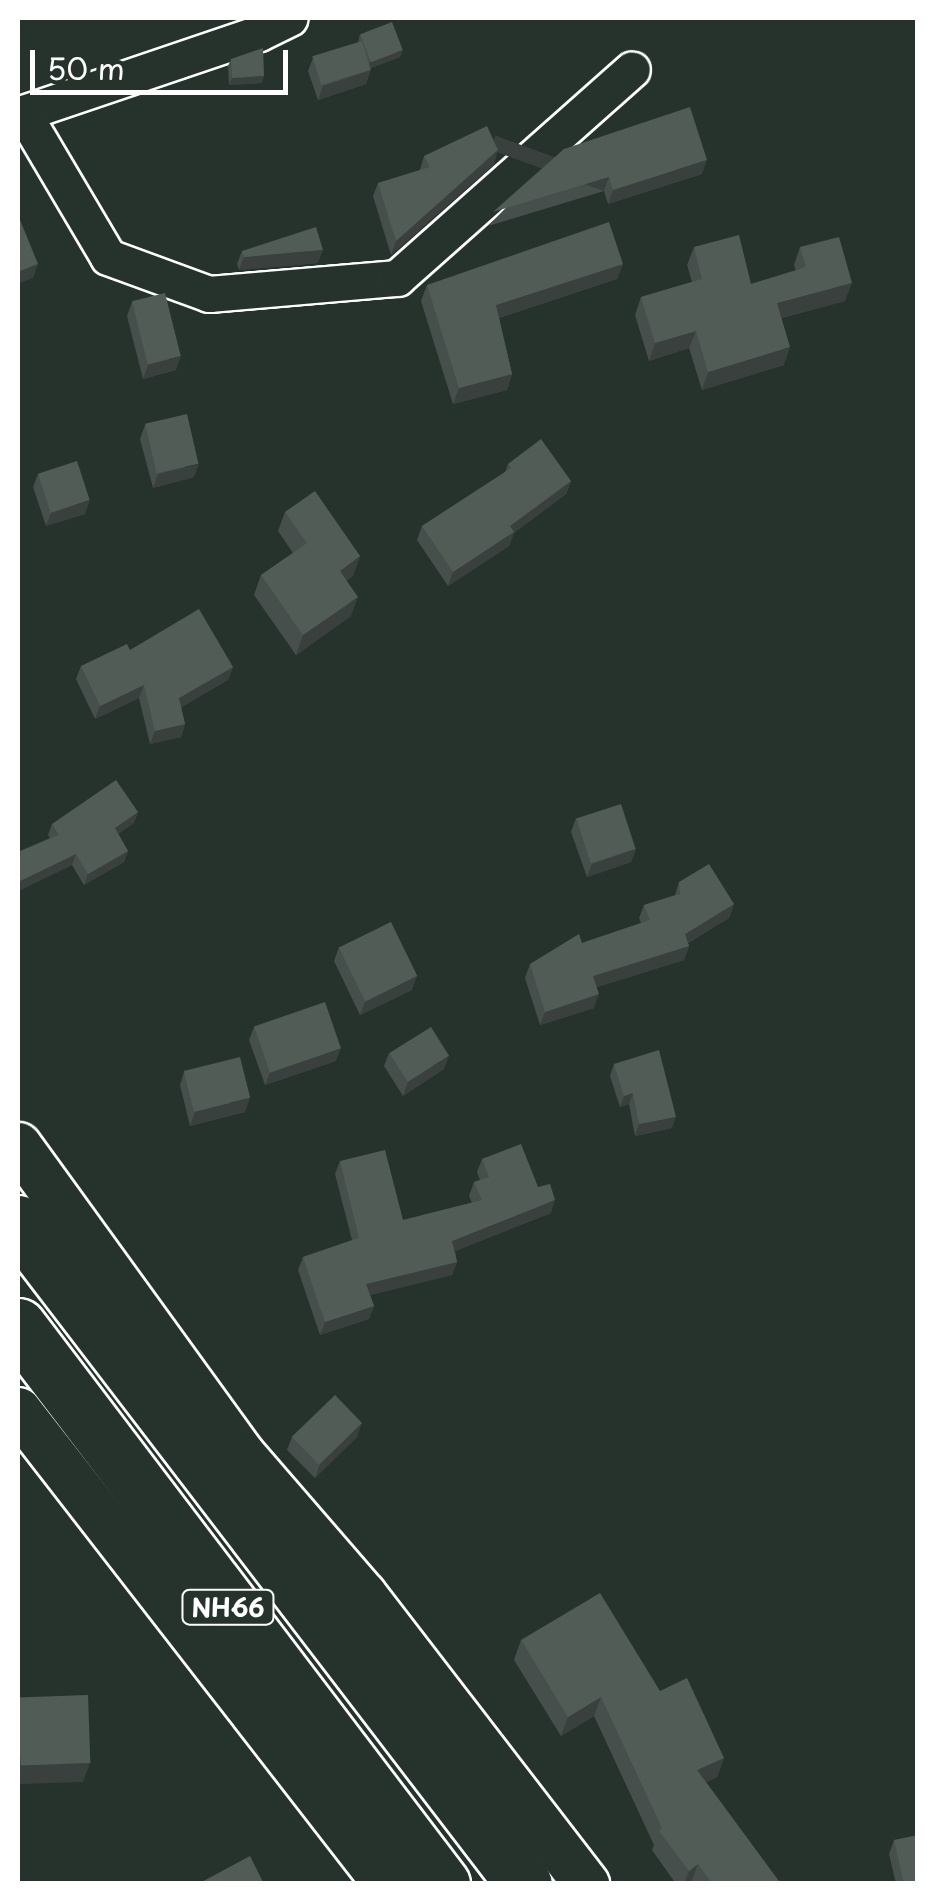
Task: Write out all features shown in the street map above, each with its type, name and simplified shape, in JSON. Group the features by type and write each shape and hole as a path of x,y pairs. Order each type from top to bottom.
{"highway":[{"name":"NH66","path":"18,1223 524,1884"},
{"name":"NH66","path":"18,1326 442,1884"}],"street":[{"path":"267,23 20,114 108,257 209,294 398,278 632,69"},
{"path":"18,1145 240,1452 364,1594 586,1884"},
{"path":"18,1410 386,1884"}],"building":[{"path":"392,22 403,50 371,62 360,34"},
{"path":"362,41 371,70 321,85 312,56"},
{"path":"263,48 264,76 232,78 231,59"},
{"path":"690,107 707,160 613,190 609,177 493,212 564,149"},
{"path":"487,126 498,150 396,241 378,183 430,167 424,156"},
{"path":"18,215 38,264 18,272"},
{"path":"609,222 623,264 496,305 512,374 459,388 427,285"},
{"path":"316,227 323,250 244,257 242,251"},
{"path":"739,235 751,284 806,267 800,247 839,237 852,283 777,303 790,347 708,372 696,331 655,343 641,297 702,279 694,247"},
{"path":"165,293 181,356 148,364 132,301"},
{"path":"187,414 198,464 157,473 145,424"},
{"path":"541,439 571,481 510,526 514,532 453,572 422,526 511,468 508,464"},
{"path":"77,461 90,500 51,513 38,474"},
{"path":"315,491 360,556 340,571 358,597 303,635 261,575 307,543 285,512"},
{"path":"199,609 233,667 179,698 185,724 155,731 144,685 100,706 81,666 127,644 130,650"},
{"path":"116,780 138,812 115,828 128,851 88,874 76,854 18,882 18,852 59,835 52,824"},
{"path":"621,804 636,849 591,863 576,819"},
{"path":"709,864 734,904 685,934 689,946 593,976 599,994 545,1012 530,964 579,934 582,943 650,920 644,905 680,894 679,882"},
{"path":"391,922 417,976 365,1001 339,947"},
{"path":"325,1002 341,1048 270,1073 254,1026"},
{"path":"431,1027 449,1056 407,1082 389,1053"},
{"path":"659,1050 676,1117 639,1124 633,1093 624,1096 614,1064"},
{"path":"240,1057 250,1098 194,1112 184,1071"},
{"path":"521,1144 538,1187 550,1184 555,1200 452,1241 457,1262 366,1284 374,1306 325,1322 303,1257 359,1238 340,1161 385,1150 403,1220 482,1200 474,1182 489,1177 482,1159"},
{"path":"335,1395 362,1423 319,1465 292,1437"},
{"path":"600,1593 660,1691 687,1678 724,1758 697,1770 781,1884 713,1884 698,1864 689,1871 659,1831 662,1828 601,1697 568,1717 521,1640"},
{"path":"88,1695 90,1763 20,1765 18,1697"},
{"path":"918,1835 918,1884 904,1884 894,1840"},
{"path":"250,1856 264,1884 198,1884"}]}
